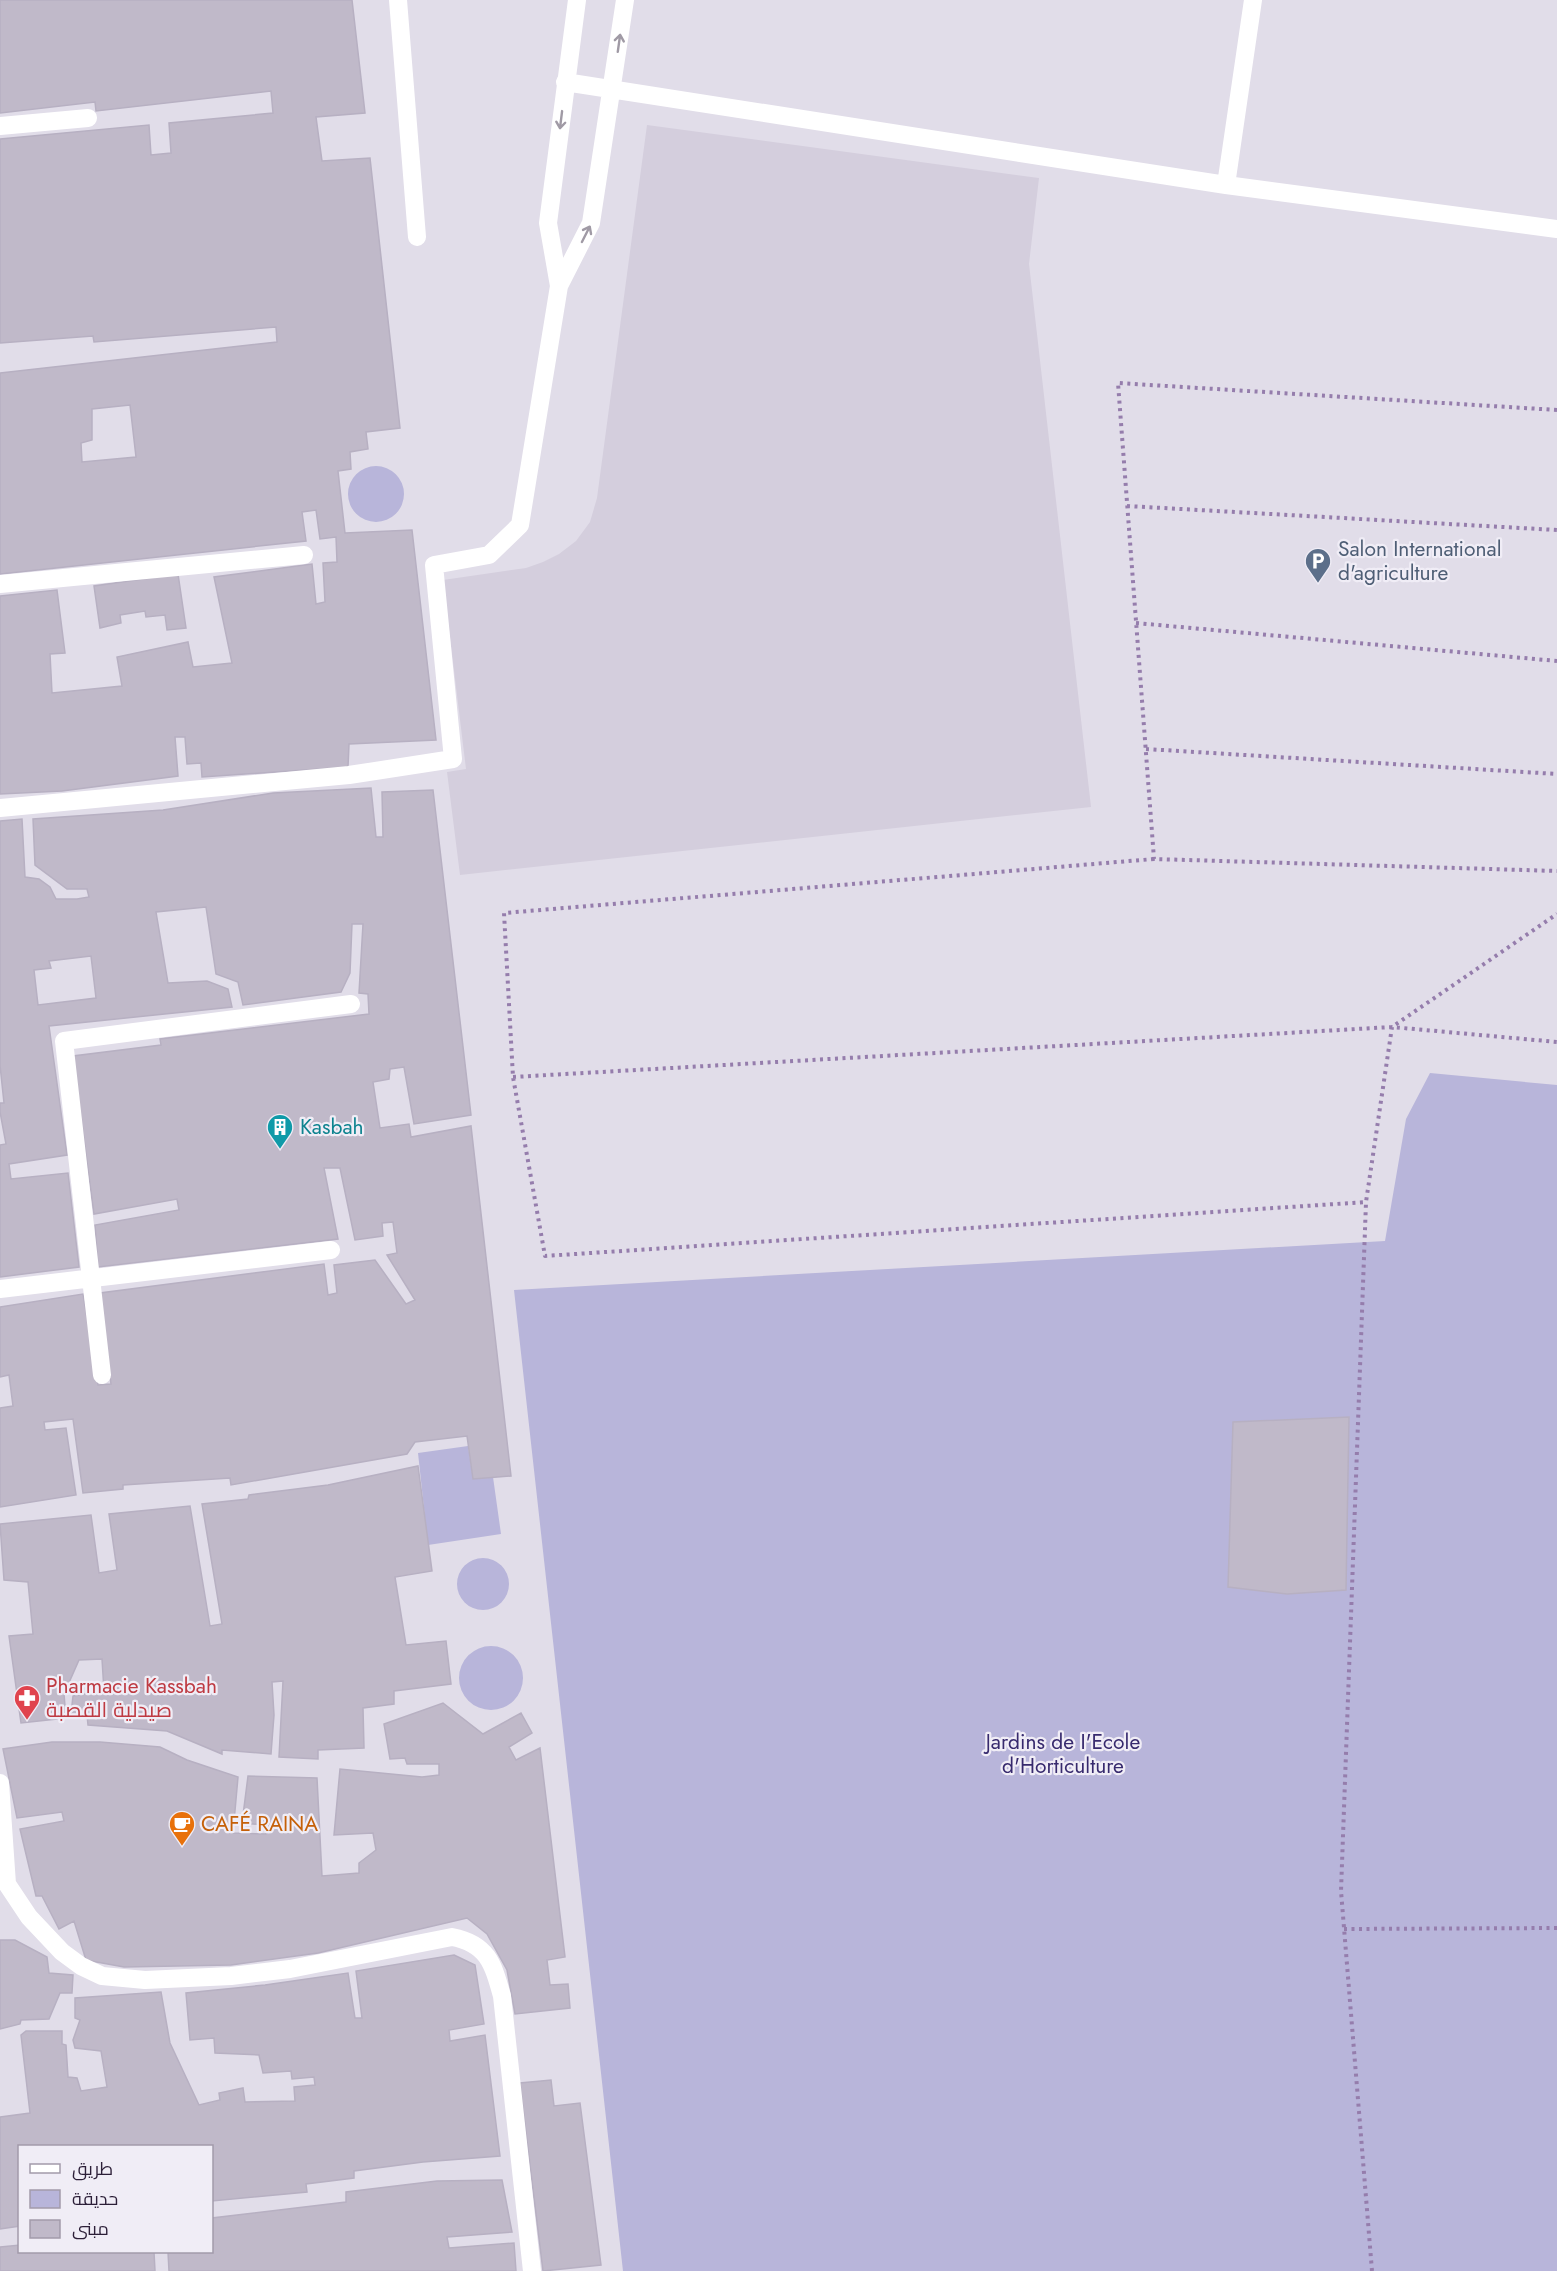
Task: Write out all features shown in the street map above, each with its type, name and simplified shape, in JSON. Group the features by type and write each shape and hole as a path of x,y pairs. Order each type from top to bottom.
{"street":[{"path":"398,0 417,237"},
{"path":"559,286 548,223 577,0"},
{"path":"0,808 349,775 453,759 434,565 489,555 520,525 559,286 591,223 625,0"},
{"path":"1226,185 1253,0"},
{"path":"565,82 1226,185 1557,229"},
{"path":"0,126 88,118"},
{"path":"0,584 304,555"},
{"path":"102,1375 64,1041 351,1004"},
{"path":"0,1289 331,1250"},
{"path":"0,1783 3,1891 62,1952 81,1966 102,1976 145,1980 231,1976 290,1969 452,1937 478,1946 488,1957 496,1972 502,1996 532,2271"}],"path":[{"path":"1154,859 1118,383 1557,410"},
{"path":"1126,506 1557,530"},
{"path":"1136,623 1557,661"},
{"path":"1146,749 1557,774"},
{"path":"1366,1202 545,1256 513,1077 504,913 1154,859 1557,871"},
{"path":"1372,2271 1341,1892 1366,1202 1392,1027 1557,914"},
{"path":"513,1077 1392,1027 1557,1042"},
{"path":"1344,1929 1557,1928"}],"shaded area":[{"path":"647,125 1039,178 1029,264 1091,807 460,875 447,772 466,769 443,580 526,568 543,562 559,554 576,541 590,522 597,498"}],"green space":[{"path":"376,466 387,468 396,474 402,483 404,494 402,505 396,514 387,520 376,522 365,520 356,514 350,505 348,494 350,483 356,474 365,468"},
{"name":"Jardins de I'Ecole d'Horticulture","path":"1430,1073 1557,1085 1557,2271 623,2271 514,1290 1385,1241 1406,1119"},
{"path":"468,1446 473,1479 493,1477 501,1534 428,1545 418,1453"},
{"path":"483,1558 493,1560 501,1566 507,1574 509,1584 507,1594 501,1602 493,1608 483,1610 473,1608 465,1602 459,1594 457,1584 459,1574 465,1566 473,1560"},
{"path":"491,1646 509,1652 517,1660 523,1678 517,1696 509,1704 491,1710 473,1704 465,1696 459,1678 465,1660 473,1652"}],"building":[{"path":"0,0 352,0 365,113 316,117 322,161 370,158 400,428 366,432 368,449 350,452 351,469 338,471 345,533 412,530 436,740 349,744 348,767 202,777 201,763 187,764 185,737 175,737 178,776 62,791 0,794 0,596 57,590 65,653 50,654 52,693 122,686 117,657 188,642 193,667 232,663 214,577 312,564 316,604 325,602 323,563 337,562 336,537 320,539 316,510 302,512 306,541 0,574 0,373 277,342 276,327 94,342 93,336 0,343 0,139 149,125 151,155 171,153 169,123 273,113 271,91 96,111 95,102 0,113","holes":["130,405 136,457 82,462 81,443 92,440 92,409"]},
{"path":"178,574 186,628 167,630 165,615 146,617 145,611 120,615 121,623 100,628 94,586"},
{"name":"Kasbah","path":"371,788 376,837 383,837 382,792 433,790 471,1115 414,1124 404,1067 390,1069 389,1079 373,1082 380,1128 409,1124 411,1137 471,1126 511,1476 473,1479 467,1436 415,1442 407,1454 231,1485 230,1478 123,1485 123,1489 83,1493 73,1419 44,1422 45,1430 66,1428 76,1495 0,1507 0,1408 13,1406 9,1375 0,1377 0,1307 83,1294 98,1385 111,1384 100,1293 324,1264 328,1295 337,1293 334,1265 375,1260 406,1304 415,1300 387,1255 397,1253 393,1222 382,1223 383,1236 355,1240 340,1168 324,1168 338,1239 98,1267 95,1225 179,1210 177,1199 94,1214 73,1056 161,1045 160,1039 369,1014 368,994 359,993 363,924 352,924 350,973 341,992 243,1005 238,982 216,974 206,907 156,912 168,983 207,981 228,989 232,1007 49,1026 67,1155 9,1164 11,1179 68,1173 79,1267 0,1277 0,1145 6,1144 0,1112 0,1103 4,1103 0,1065 0,821 22,819 25,877 39,879 50,887 56,899 77,899 89,897 87,889 67,889 35,865 33,819 163,810 273,793","holes":["91,956 96,998 38,1005 34,970 51,968 49,961"]},
{"path":"1349,1417 1346,1590 1287,1594 1228,1587 1233,1422"},
{"path":"418,1466 432,1571 395,1577 406,1645 446,1641 451,1684 394,1691 394,1704 363,1708 364,1748 318,1750 318,1759 279,1757 283,1681 272,1682 274,1715 271,1754 222,1750 222,1754 167,1731 88,1725 87,1715 71,1714 73,1696 104,1691 102,1659 79,1660 64,1694 66,1718 21,1723 9,1636 33,1634 28,1582 4,1580 0,1524 91,1515 99,1573 117,1570 109,1514 190,1506 210,1626 222,1624 202,1504 248,1499 249,1495 328,1485"},
{"path":"443,1703 483,1734 521,1713 532,1733 509,1747 516,1760 540,1748 565,1957 547,1960 550,1985 568,1984 570,2008 515,2014 507,1970 487,1934 467,1918 318,1953 231,1965 124,1967 86,1960 74,1921 59,1929 42,1896 36,1896 20,1829 64,1821 62,1812 17,1818 3,1749 52,1742 100,1742 160,1747 187,1760 238,1777 233,1833 266,1834 266,1825 242,1823 248,1776 317,1778 322,1876 359,1873 359,1863 376,1850 373,1833 334,1835 340,1769 422,1777 439,1775 439,1764 407,1764 405,1758 390,1759 384,1724"},
{"path":"0,1940 15,1940 47,1957 49,1973 73,1975 72,1993 60,1993 49,2019 21,2020 20,2024 0,2029"},
{"path":"454,1955 475,1965 484,2024 449,2030 450,2041 485,2035 500,2156 423,2162 354,2171 354,2178 306,2184 307,2192 213,2201 213,2145 18,2145 18,2226 0,2229 0,2117 30,2113 21,2035 26,2031 62,2031 62,2044 66,2045 68,2077 77,2078 81,2091 107,2087 101,2051 75,2048 73,2040 80,2020 75,2018 75,1998 161,1992 170,2043 199,2105 220,2100 219,2093 243,2088 245,2102 295,2101 294,2087 315,2085 314,2077 292,2079 291,2071 263,2073 259,2055 215,2053 214,2038 190,2040 186,1993 348,1973 355,2018 362,2018 356,1971"},
{"path":"551,2080 554,2106 580,2103 601,2265 543,2271 520,2083"},
{"path":"502,2180 512,2232 447,2237 449,2248 514,2243 516,2271 169,2271 168,2253 213,2253 213,2218 346,2202 346,2192 437,2181"},
{"path":"18,2245 18,2253 154,2253 155,2271 0,2271 0,2247"}],"place":[{"name":"Salon International d'agriculture","path":"1318,584"},
{"name":"Kasbah","path":"280,1150"},
{"name":"Pharmacie Kassbah صيدلية القصبة","path":"27,1721"},
{"name":"CAFÉ RAINA","path":"182,1847"}]}
